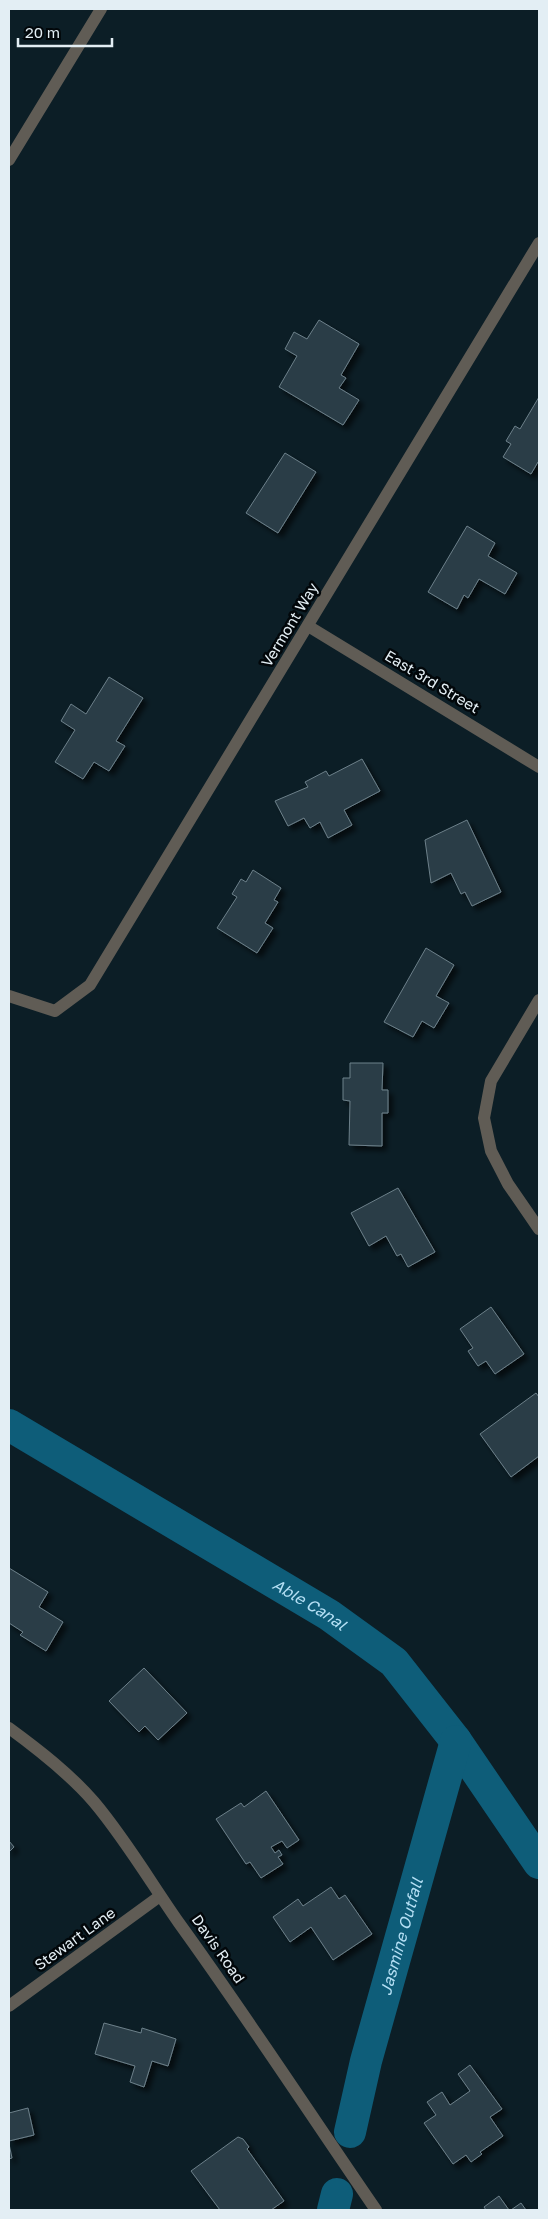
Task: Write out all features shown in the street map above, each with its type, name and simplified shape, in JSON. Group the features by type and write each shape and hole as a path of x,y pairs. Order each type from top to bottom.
{"street":[{"path":"9,160 101,9"},
{"name":"Vermont Way","path":"9,996 55,1011 90,985 539,243"},
{"name":"East 3rd Street","path":"308,626 539,766"},
{"path":"539,1000 491,1081 484,1118 491,1151 504,1176 539,1230"},
{"name":"Davis Road","path":"9,1728 65,1772 94,1802 127,1845 376,2210"},
{"name":"Stewart Lane","path":"9,2006 160,1896"}],"building":[{"path":"319,320 359,344 341,375 346,378 339,388 359,400 343,425 279,387 297,356 285,349 294,332 307,339"},
{"path":"539,397 539,463 531,474 503,457 511,444 506,441 515,426 520,429"},
{"path":"285,453 316,472 278,533 246,513"},
{"path":"467,526 495,543 488,556 517,573 505,594 479,579 468,598 464,595 457,609 428,592"},
{"path":"109,677 143,698 116,741 125,746 109,771 94,762 83,779 55,762 75,730 61,721 71,704 86,714"},
{"path":"362,759 380,791 344,810 352,825 328,838 320,822 310,828 304,818 288,826 275,801 308,787 305,782 326,771 329,776"},
{"path":"467,820 501,892 472,906 465,892 461,894 451,873 431,883 425,840"},
{"path":"253,870 281,888 274,900 278,902 265,923 273,928 257,953 217,928 237,897 232,894 241,879 246,882"},
{"path":"426,948 454,965 436,996 449,1003 434,1028 422,1021 413,1037 384,1022"},
{"path":"350,1063 383,1063 382,1090 388,1090 388,1113 382,1113 382,1146 349,1145 350,1101 343,1100 343,1078 350,1078"},
{"path":"398,1188 435,1252 408,1267 401,1254 397,1256 386,1236 369,1246 351,1213"},
{"path":"491,1307 524,1354 495,1374 486,1361 478,1366 468,1351 473,1348 460,1329"},
{"path":"536,1393 539,1397 539,1456 511,1477 480,1434"},
{"path":"9,1568 48,1592 39,1607 63,1622 46,1651 20,1635 23,1632 9,1623"},
{"path":"144,1668 187,1713 158,1740 145,1726 139,1732 109,1701"},
{"path":"266,1791 299,1840 287,1848 282,1841 271,1847 275,1853 279,1850 282,1855 278,1857 283,1864 261,1878 250,1862 246,1864 216,1819 241,1803 244,1807"},
{"path":"9,1841 14,1847 9,1852"},
{"path":"331,1887 339,1899 345,1895 372,1934 333,1960 311,1927 290,1942 273,1917 298,1899 303,1906"},
{"path":"104,2023 141,2033 142,2028 176,2039 168,2066 152,2061 144,2087 130,2082 135,2066 95,2054"},
{"path":"470,2065 502,2109 490,2117 503,2136 480,2152 482,2154 471,2162 466,2155 453,2164 424,2123 436,2115 427,2102 442,2092 450,2105 470,2091 458,2074"},
{"path":"28,2108 34,2135 9,2141 9,2113"},
{"path":"238,2137 243,2139 249,2147 247,2149 284,2201 271,2210 220,2210 191,2171"},
{"path":"9,2144 12,2158 9,2159"},
{"path":"499,2196 509,2210 486,2210 484,2207"},
{"path":"521,2203 526,2210 511,2210"}],"waterway":[{"name":"Able Canal","path":"9,1425 329,1615 394,1662 456,1741 539,1863"},
{"name":"Jasmine Outfall","path":"350,2132 366,2061 456,1741"},
{"name":"Jasmine Outfall","path":"333,2210 337,2194"}]}
